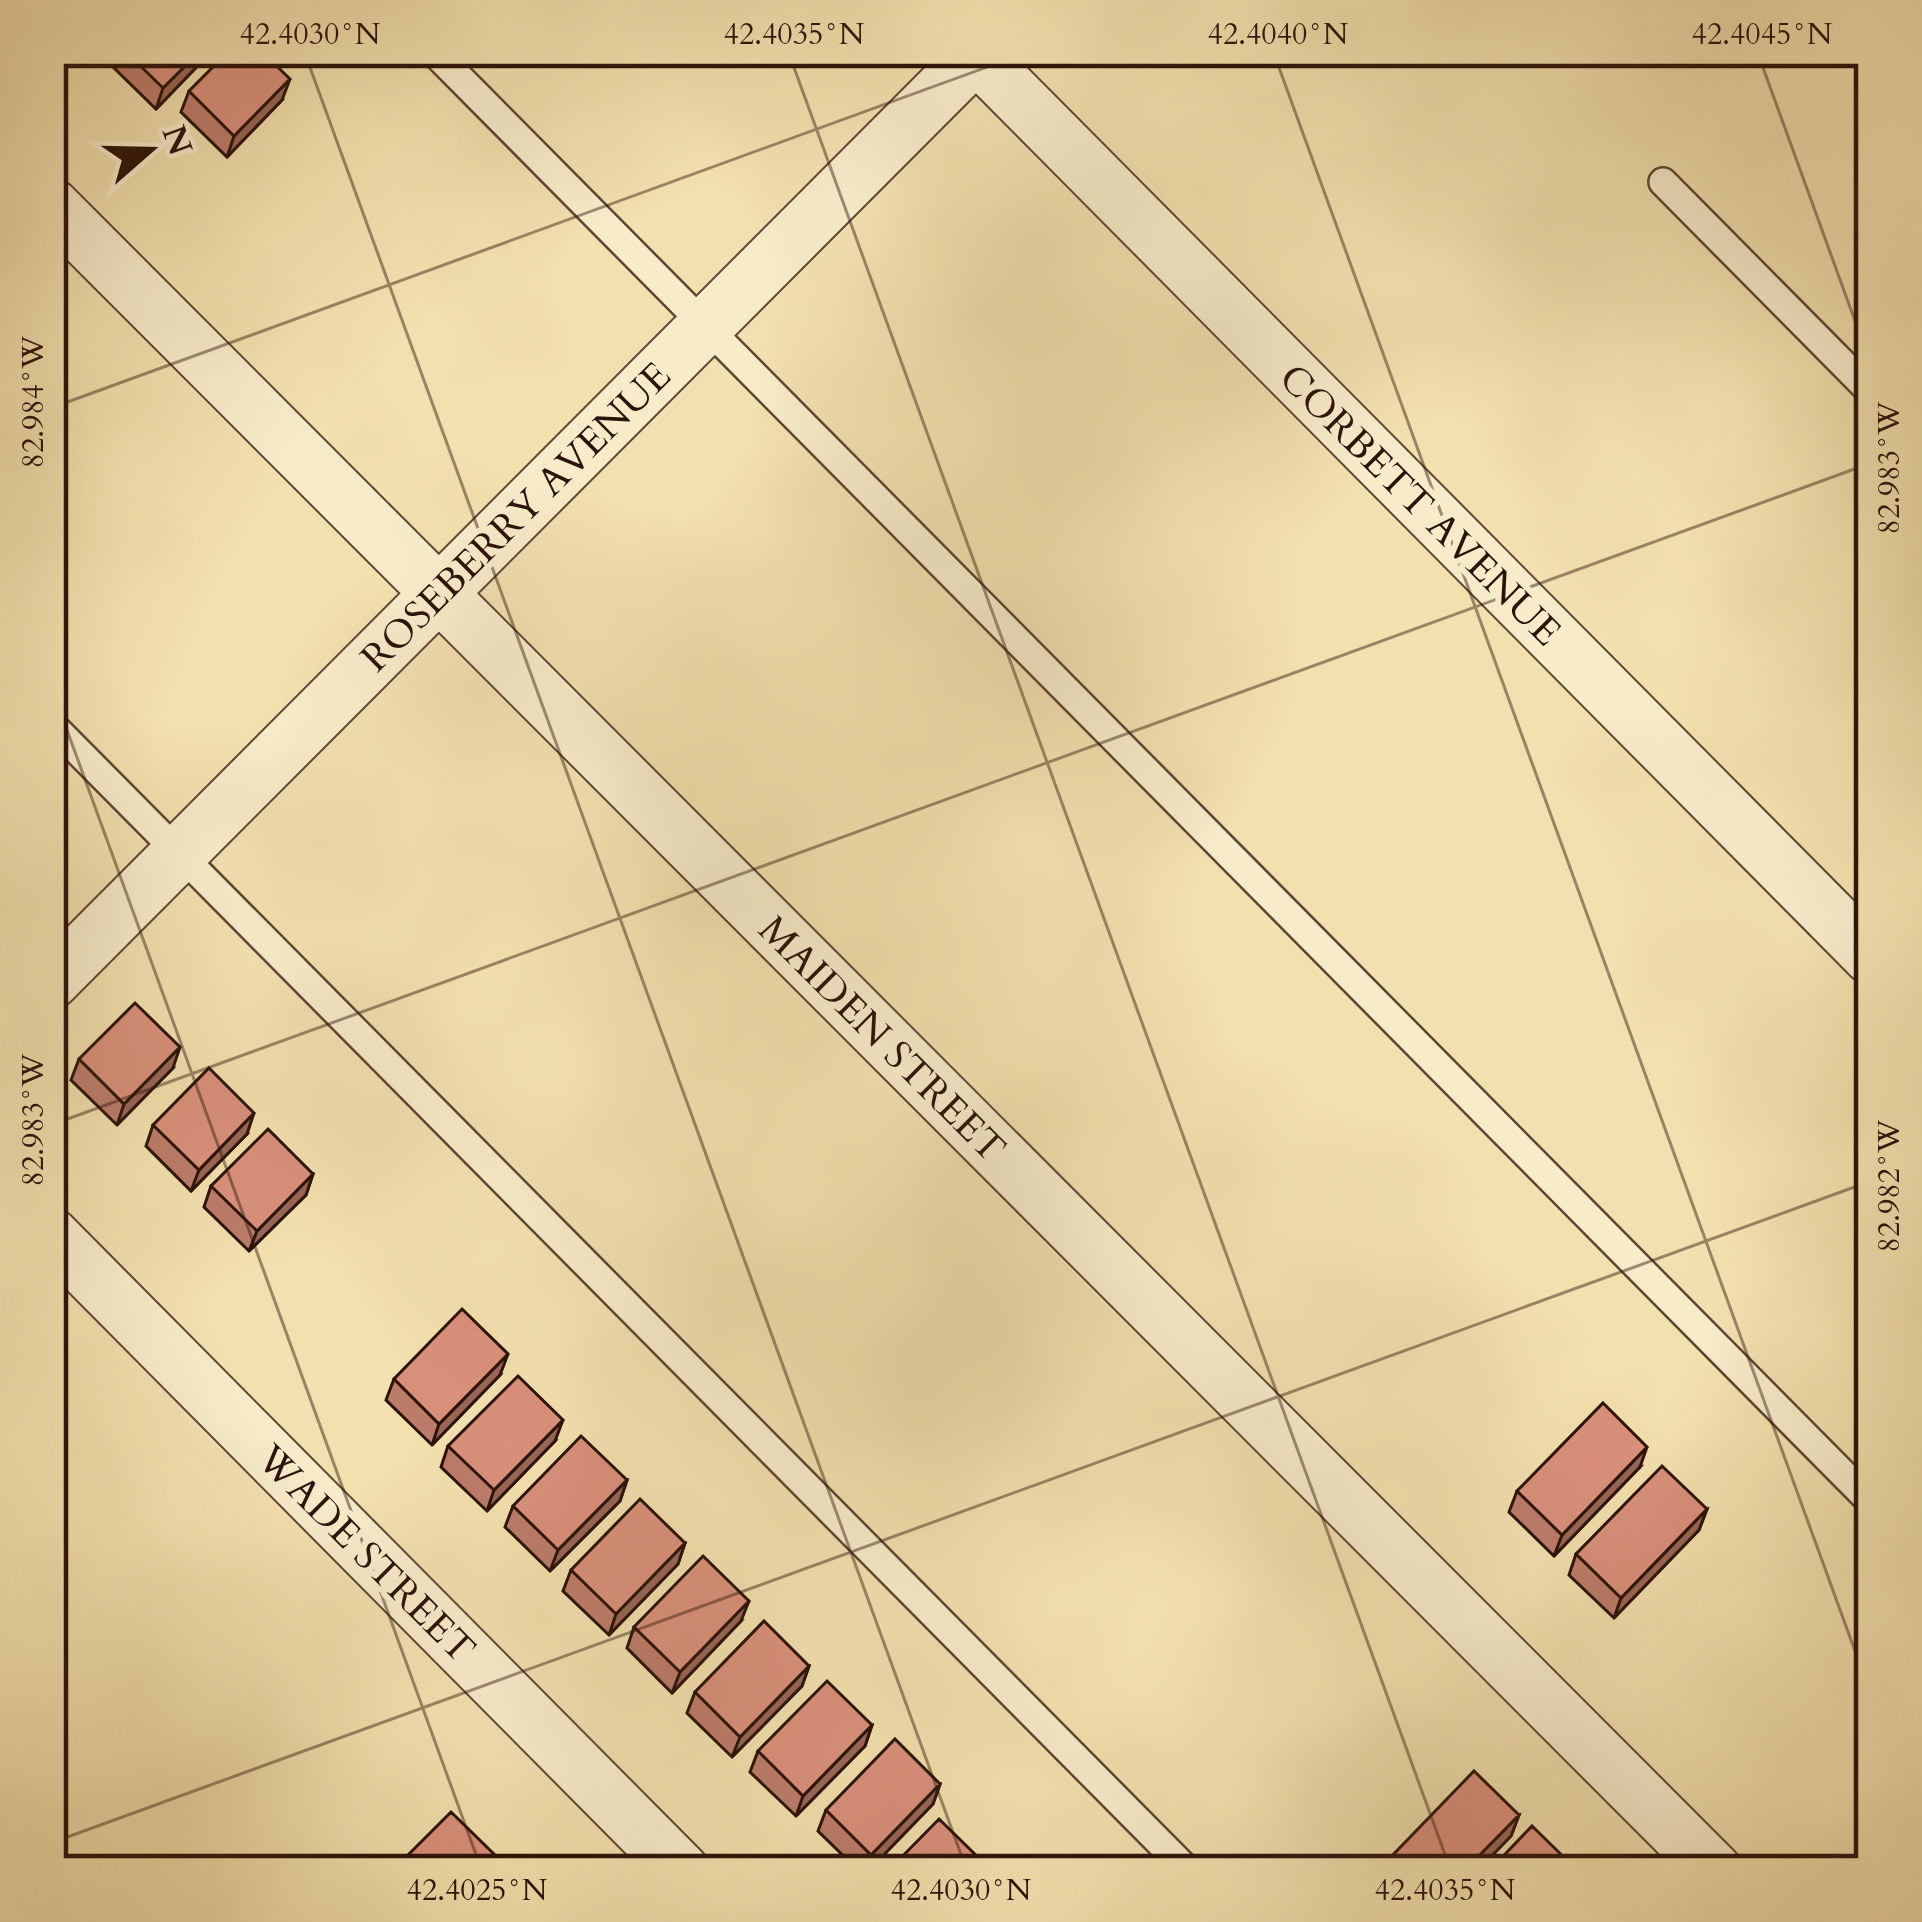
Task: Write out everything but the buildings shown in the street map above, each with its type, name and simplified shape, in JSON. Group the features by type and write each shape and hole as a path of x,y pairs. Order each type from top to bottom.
{"street":[{"name":"ROSEBERRY AVENUE","path":"51,982 976,52"},
{"name":"CORBETT AVENUE","path":"976,52 1871,957"},
{"name":"MAIDEN STREET","path":"51,205 1715,1871"},
{"name":"WADE STREET","path":"51,1235 682,1871"}],"lane":[{"path":"433,51 1871,1502"},
{"path":"1663,182 1871,392"},
{"path":"51,724 1188,1871"}]}
